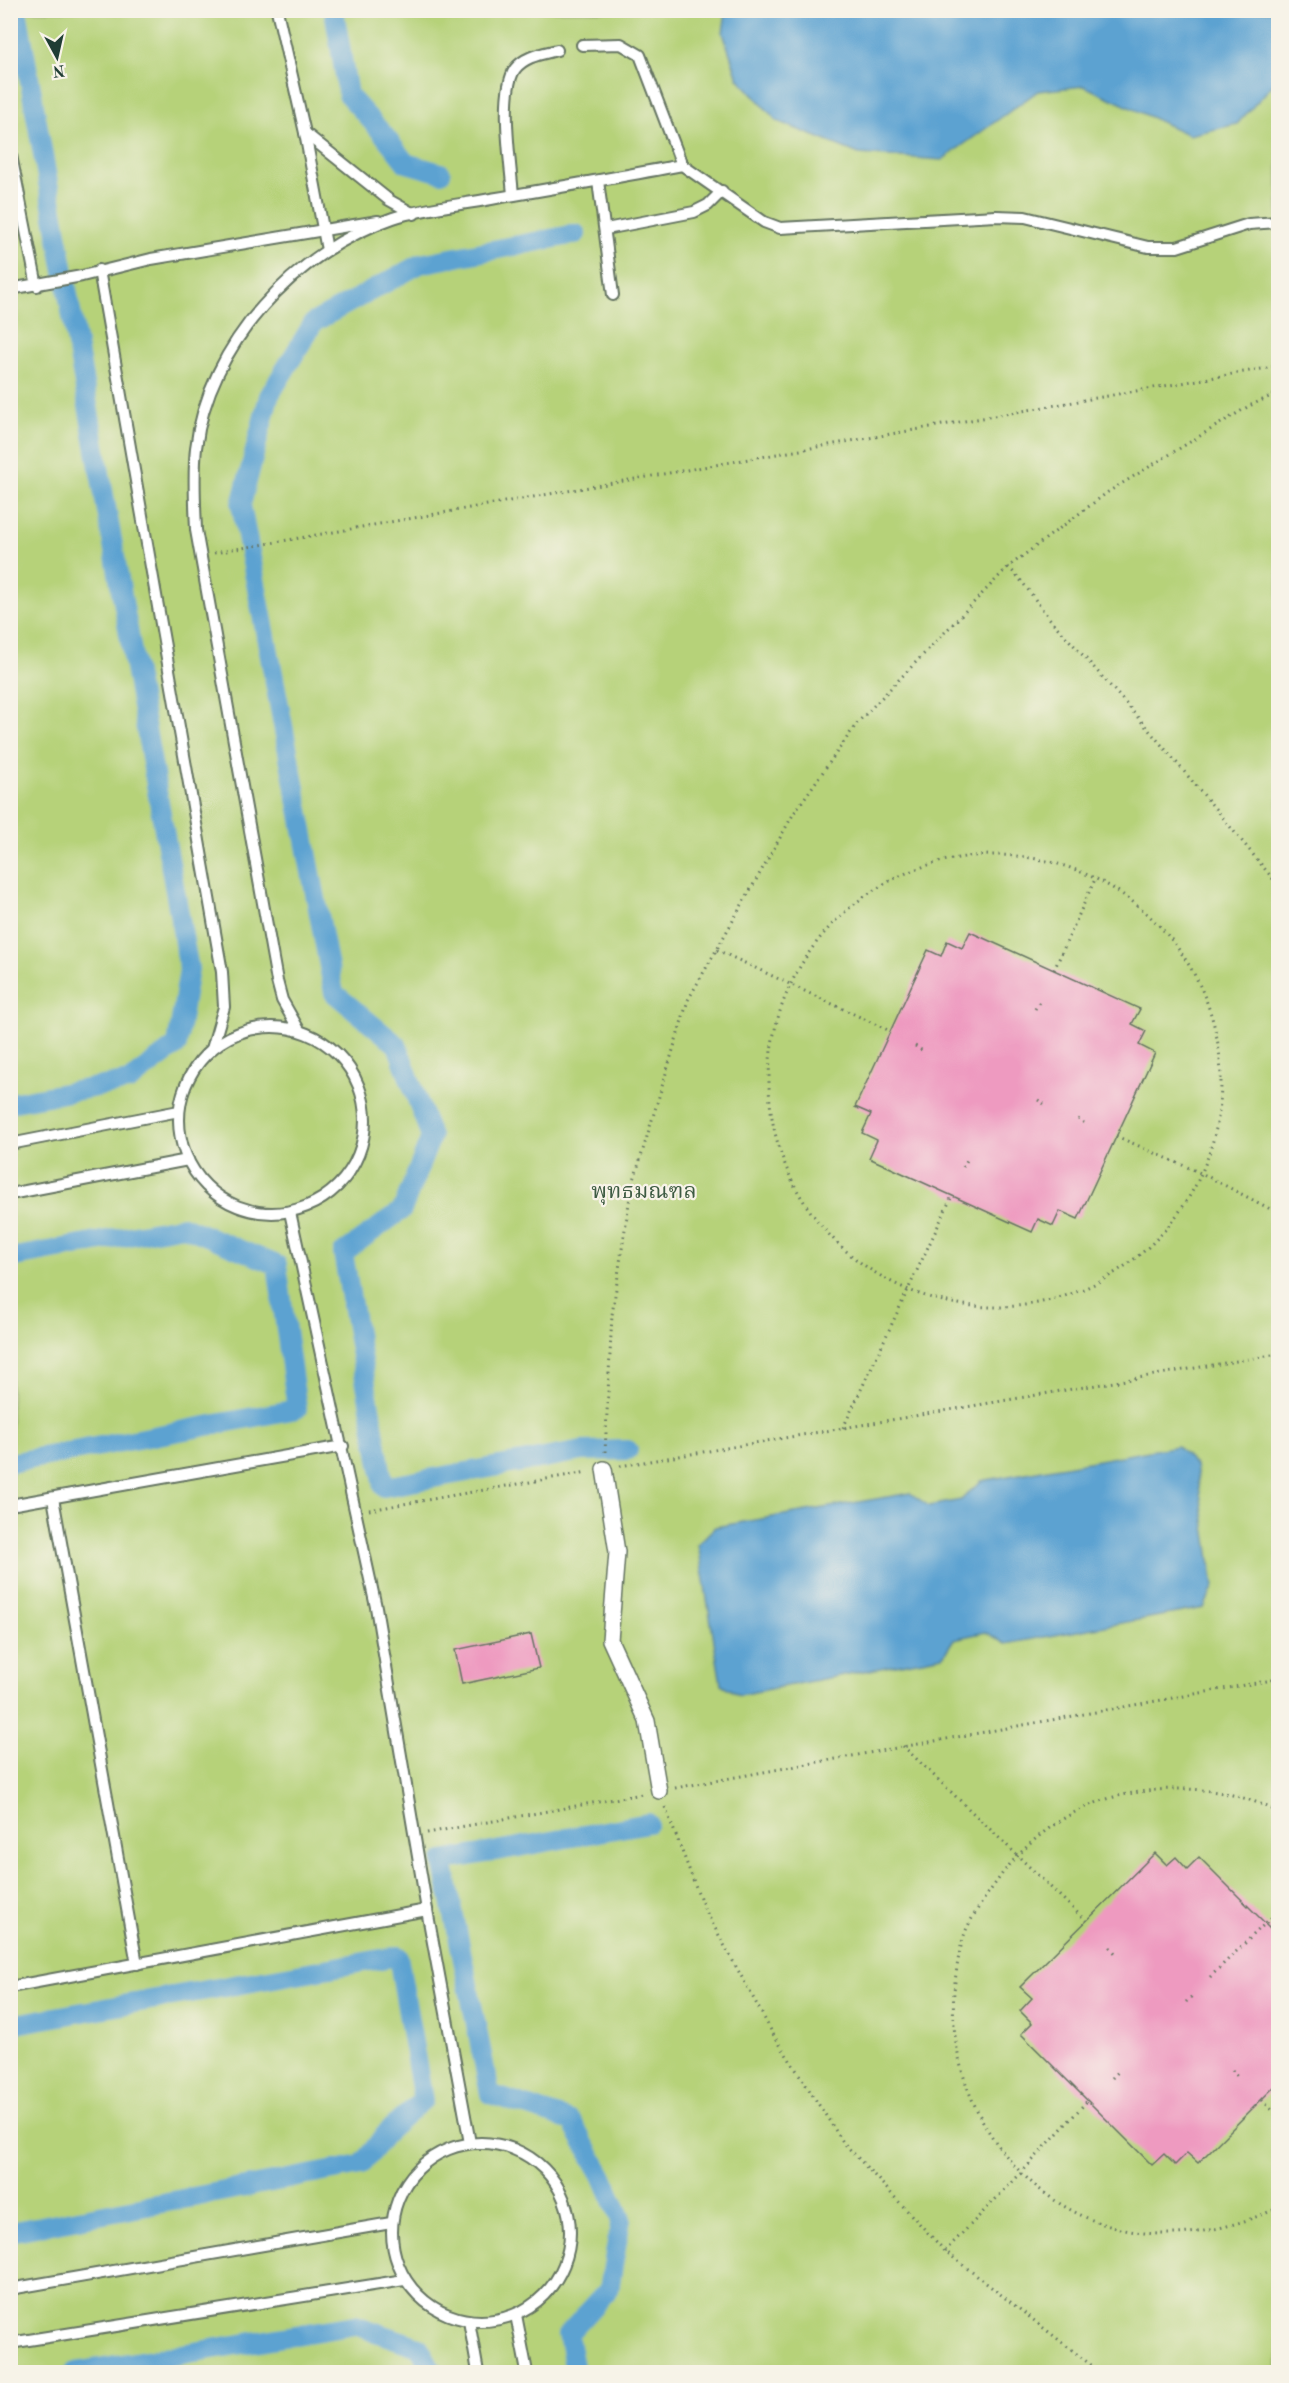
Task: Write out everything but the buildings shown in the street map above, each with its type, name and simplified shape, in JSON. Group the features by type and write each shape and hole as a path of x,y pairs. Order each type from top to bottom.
{"street":[{"path":"604,1469 618,1551 610,1641 647,1721 659,1791"}],"lane":[{"path":"277,10 306,133 321,230 327,249"},
{"path":"582,45 621,44 640,55 682,165 764,222 780,228 996,216 1025,217 1148,247 1177,247 1249,224 1278,222"},
{"path":"513,195 507,113 514,70 528,58 557,50"},
{"path":"306,133 389,200 414,214"},
{"path":"10,150 37,286"},
{"path":"10,289 37,286 99,270 682,165"},
{"path":"598,181 613,295"},
{"path":"606,229 694,212 708,205 722,191"},
{"path":"299,1030 282,1000 277,981 200,555 196,530 196,447 206,405 225,362 261,309 289,277 327,249 393,218"},
{"path":"99,270 222,972 224,1007 212,1048"},
{"path":"276,1027 299,1030 324,1042 345,1060 359,1084 366,1111 365,1138 355,1164 338,1186 316,1203 290,1212 269,1213 230,1203 213,1192 188,1160 180,1136 179,1111 185,1087 196,1066 212,1048 232,1036 253,1029 276,1027"},
{"path":"10,1144 179,1111"},
{"path":"10,1194 188,1160"},
{"path":"290,1212 324,1377 343,1446 376,1607 427,1910 470,2143"},
{"path":"10,1505 343,1446"},
{"path":"53,1498 137,1964"},
{"path":"10,1987 427,1910"},
{"path":"470,2143 496,2144 520,2152 535,2161 558,2186 568,2210 571,2235 567,2260 538,2302 516,2315 492,2321 469,2321 443,2314 428,2304 404,2280 393,2253 391,2223 397,2200 409,2179 426,2162 447,2150 470,2143"},
{"path":"10,2289 391,2223"},
{"path":"10,2343 404,2280"},
{"path":"516,2315 527,2373"},
{"path":"469,2321 478,2373"}],"path":[{"path":"200,555 1278,366"},
{"path":"604,1469 612,1315 631,1190 688,1000 794,813 858,722 1008,567 1108,492 1249,406 1278,393"},
{"path":"1008,567 1021,579 1036,605 1107,681 1278,885"},
{"path":"979,855 1039,858 1096,877 1153,917 1195,972 1219,1038 1222,1107 1203,1174 1165,1232 1111,1276 1101,1281 1046,1302 976,1307 908,1291 855,1261 812,1217 782,1163 768,1103 769,1062 770,1042 789,983 822,933 867,894 920,867 979,855"},
{"path":"1054,970 1096,877"},
{"path":"717,950 890,1030"},
{"path":"1035,1009 1040,1000"},
{"path":"915,1046 923,1051"},
{"path":"1038,1100 1044,1104"},
{"path":"1078,1119 1084,1123"},
{"path":"1116,1136 1203,1174 1278,1212"},
{"path":"963,1167 967,1160"},
{"path":"843,1428 952,1196"},
{"path":"355,1513 1278,1354"},
{"path":"414,1835 1278,1679"},
{"path":"903,1746 1087,1922"},
{"path":"1278,1812 1262,1803 1221,1791 1150,1789 1108,1799 1071,1814 1017,1855 990,1891 967,1929 956,1969 952,2010 958,2062 971,2100 1009,2160 1051,2198 1095,2222 1136,2232 1193,2234 1242,2224 1278,2208"},
{"path":"659,1791 704,1908 773,2034 843,2142 945,2252 1100,2373"},
{"path":"1210,1977 1278,1911"},
{"path":"1110,1947 1116,1954"},
{"path":"1186,2002 1193,1995"},
{"path":"1232,2070 1239,2079"},
{"path":"1112,2078 1118,2072"},
{"path":"945,2252 1088,2100"},
{"path":"1262,2100 1278,2116"}],"green space":[{"name":"พุทธมณฑล","path":"11,11 1278,11 1278,2372 11,2372"}],"water":[{"path":"726,11 1278,11 1278,79 1237,124 1189,135 1084,86 1038,91 942,160 859,154 777,121 738,78 723,33"},
{"path":"1177,1446 1196,1466 1214,1586 1204,1608 1006,1644 986,1632 954,1639 943,1656 739,1695 721,1684 698,1544 715,1527 910,1493 929,1506 961,1500 981,1481"}],"waterway":[{"path":"10,1103 129,1081 177,1045 189,969 17,10"},
{"path":"334,10 348,95 406,163 441,173"},
{"path":"576,234 420,264 314,322 269,396 241,505 334,993 397,1045 431,1137 402,1210 343,1253 384,1487 582,1451 628,1450"},
{"path":"10,1258 183,1226 277,1265 297,1409 10,1463"},
{"path":"575,2372 568,2334 609,2289 621,2219 602,2175 571,2121 490,2094 443,1861 648,1823"},
{"path":"10,2025 398,1956 423,2100 388,2131 361,2165 10,2232"},
{"path":"75,2372 355,2325 419,2347 433,2372"}]}
